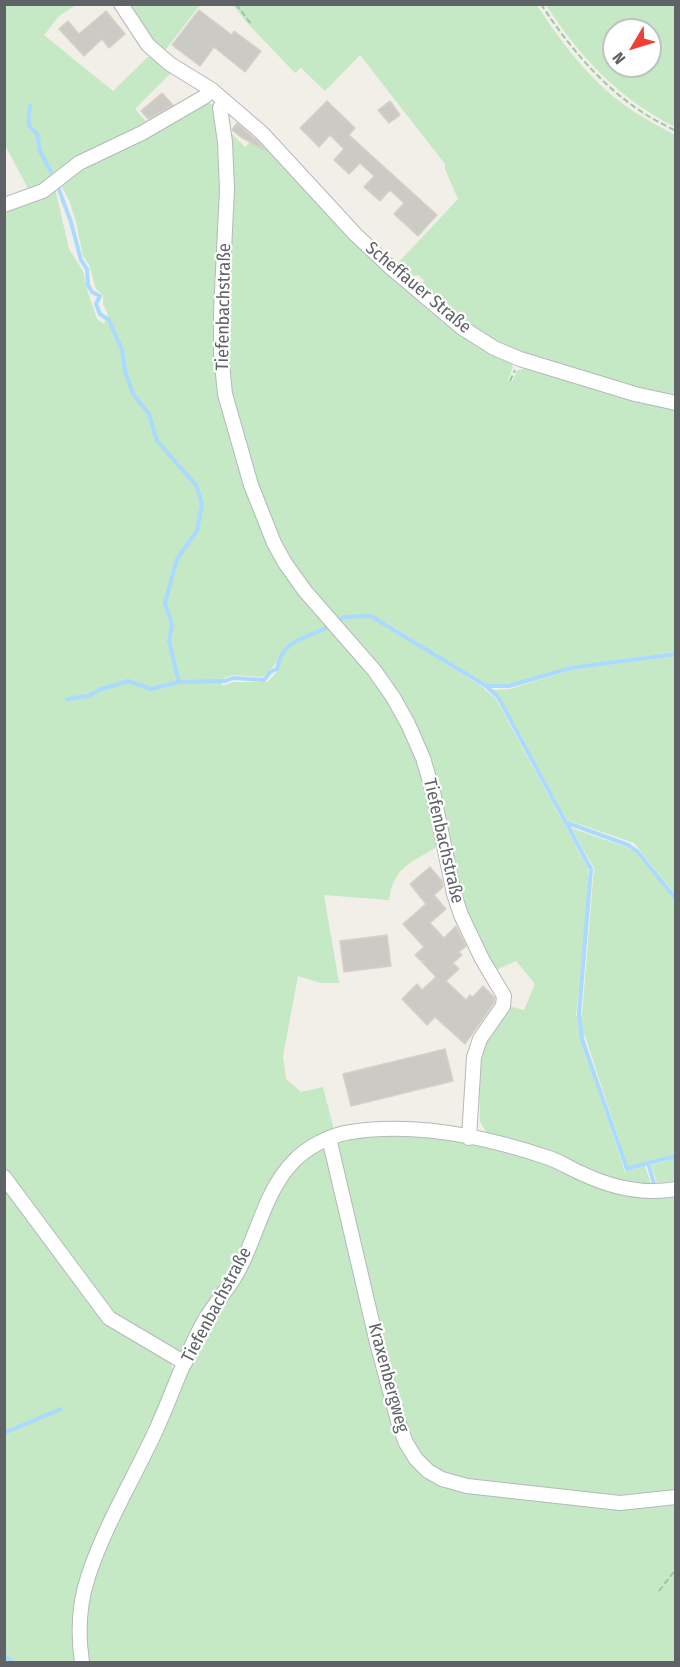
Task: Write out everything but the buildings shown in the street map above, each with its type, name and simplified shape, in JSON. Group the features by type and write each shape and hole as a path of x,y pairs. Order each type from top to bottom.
{"street":[{"name":"Scheffauer Straße","path":"121,4 148,45 170,64 212,90 262,133 362,241 461,327 494,348 520,359 635,394 675,403"},
{"path":"4,205 43,191 79,163 142,133 204,98 212,90"},
{"name":"Tiefenbachstraße","path":"82,1662 79,1645 81,1612 87,1578 202,1325 237,1273 277,1182 292,1162 308,1149 329,1138 348,1132 408,1128 469,1138 474,1057 480,1039 503,1006 504,996 482,959 461,915 454,894 433,792 423,758 408,724 374,670 305,591 274,543 251,484 225,394 221,354 220,312 227,189 225,142 220,108 225,101"},
{"name":"Kraxenbergweg","path":"329,1138 392,1399 406,1443 416,1459 428,1471 442,1479 467,1486 620,1503 675,1497"},
{"path":"469,1138 517,1147 553,1159 613,1187 639,1191 675,1189"},
{"path":"4,1177 109,1318 185,1363"}],"path":[{"path":"236,4 251,24"},
{"path":"541,4 556,28 616,93 640,112 675,130"},
{"path":"659,1591 675,1569"}],"green space":[{"path":"132,4 200,5 163,53 128,8"},
{"path":"4,5 76,5 59,16 44,35 113,91 152,53 174,70 135,109 149,125 30,192 5,145"},
{"path":"233,5 537,5 565,45 598,83 629,108 675,135 675,397 657,395 510,351 483,337 422,287 424,280 418,275 411,277 397,264 458,199 445,164 360,55 325,91 301,68 295,73"},
{"path":"546,5 675,5 675,127 636,103 605,78 662,78 662,18 602,18 602,75 573,42"},
{"path":"205,102 215,105 223,156 218,367 268,539 391,700 419,757 439,839 437,847 412,862 400,873 391,889 389,900 324,895 339,983 321,983 298,976 283,1056 286,1079 301,1092 323,1087 334,1130 296,1151 239,1261 188,1344 180,1352 173,1352 164,1347 175,1374 85,1573 78,1662 5,1662 5,208 55,188 69,249 83,271 97,319 104,324 108,315 103,304 103,295 96,289 89,265 83,256 69,200 60,184 82,166","holes":["279,656 278,670 267,682 234,682 222,686 222,679 233,675 262,677 274,666"]},
{"path":"226,128 245,147 257,136 327,213 510,361 513,367 508,380 512,382 517,371 529,367 675,408 675,652 571,667 497,686 484,684 387,623 384,625 481,686 496,699 588,868 589,891 576,1016 582,1015 594,868 571,828 626,847 638,854 675,901 675,1154 628,1167 585,1036 580,1036 625,1172 645,1166 652,1187 635,1187 496,1138 486,1132 480,1121 479,1058 484,1040 508,1006 524,1010 535,984 516,961 494,971 464,907 412,722 330,616 273,536 228,391"},
{"path":"676,656 675,894 634,843 567,820 500,698 492,690 510,689 571,670"},
{"path":"429,1135 486,1143 571,1171 675,1193 675,1662 87,1662 85,1615 91,1585 103,1553 205,1332 286,1178 299,1161 323,1146 327,1152 394,1422 421,1459 400,1421 336,1146 339,1141 349,1136"},
{"path":"675,1158 675,1185 658,1186 651,1165"}],"waterway":[{"path":"30,106 29,125 37,133 40,151 51,172"},
{"path":"58,187 71,222 81,260 87,269 88,285 92,292 100,296 96,304 100,314 109,320 122,350 125,371 133,394 149,414 157,441 196,485 202,504 197,531 177,559 165,603 172,625 169,641 179,682"},
{"path":"336,622 344,617 371,616 486,686 498,697 591,869 579,1014 582,1039 627,1169 648,1163 655,1187"},
{"path":"67,699 88,696 128,681 151,689 179,682 225,681 233,678 264,680 270,672 277,669 284,651 290,645 330,626"},
{"path":"486,686 509,686 571,668 676,654"},
{"path":"565,822 628,845 638,852 676,899"},
{"path":"648,1163 676,1156"},
{"path":"4,1433 61,1409"},
{"path":"4,1655 12,1662"}]}
